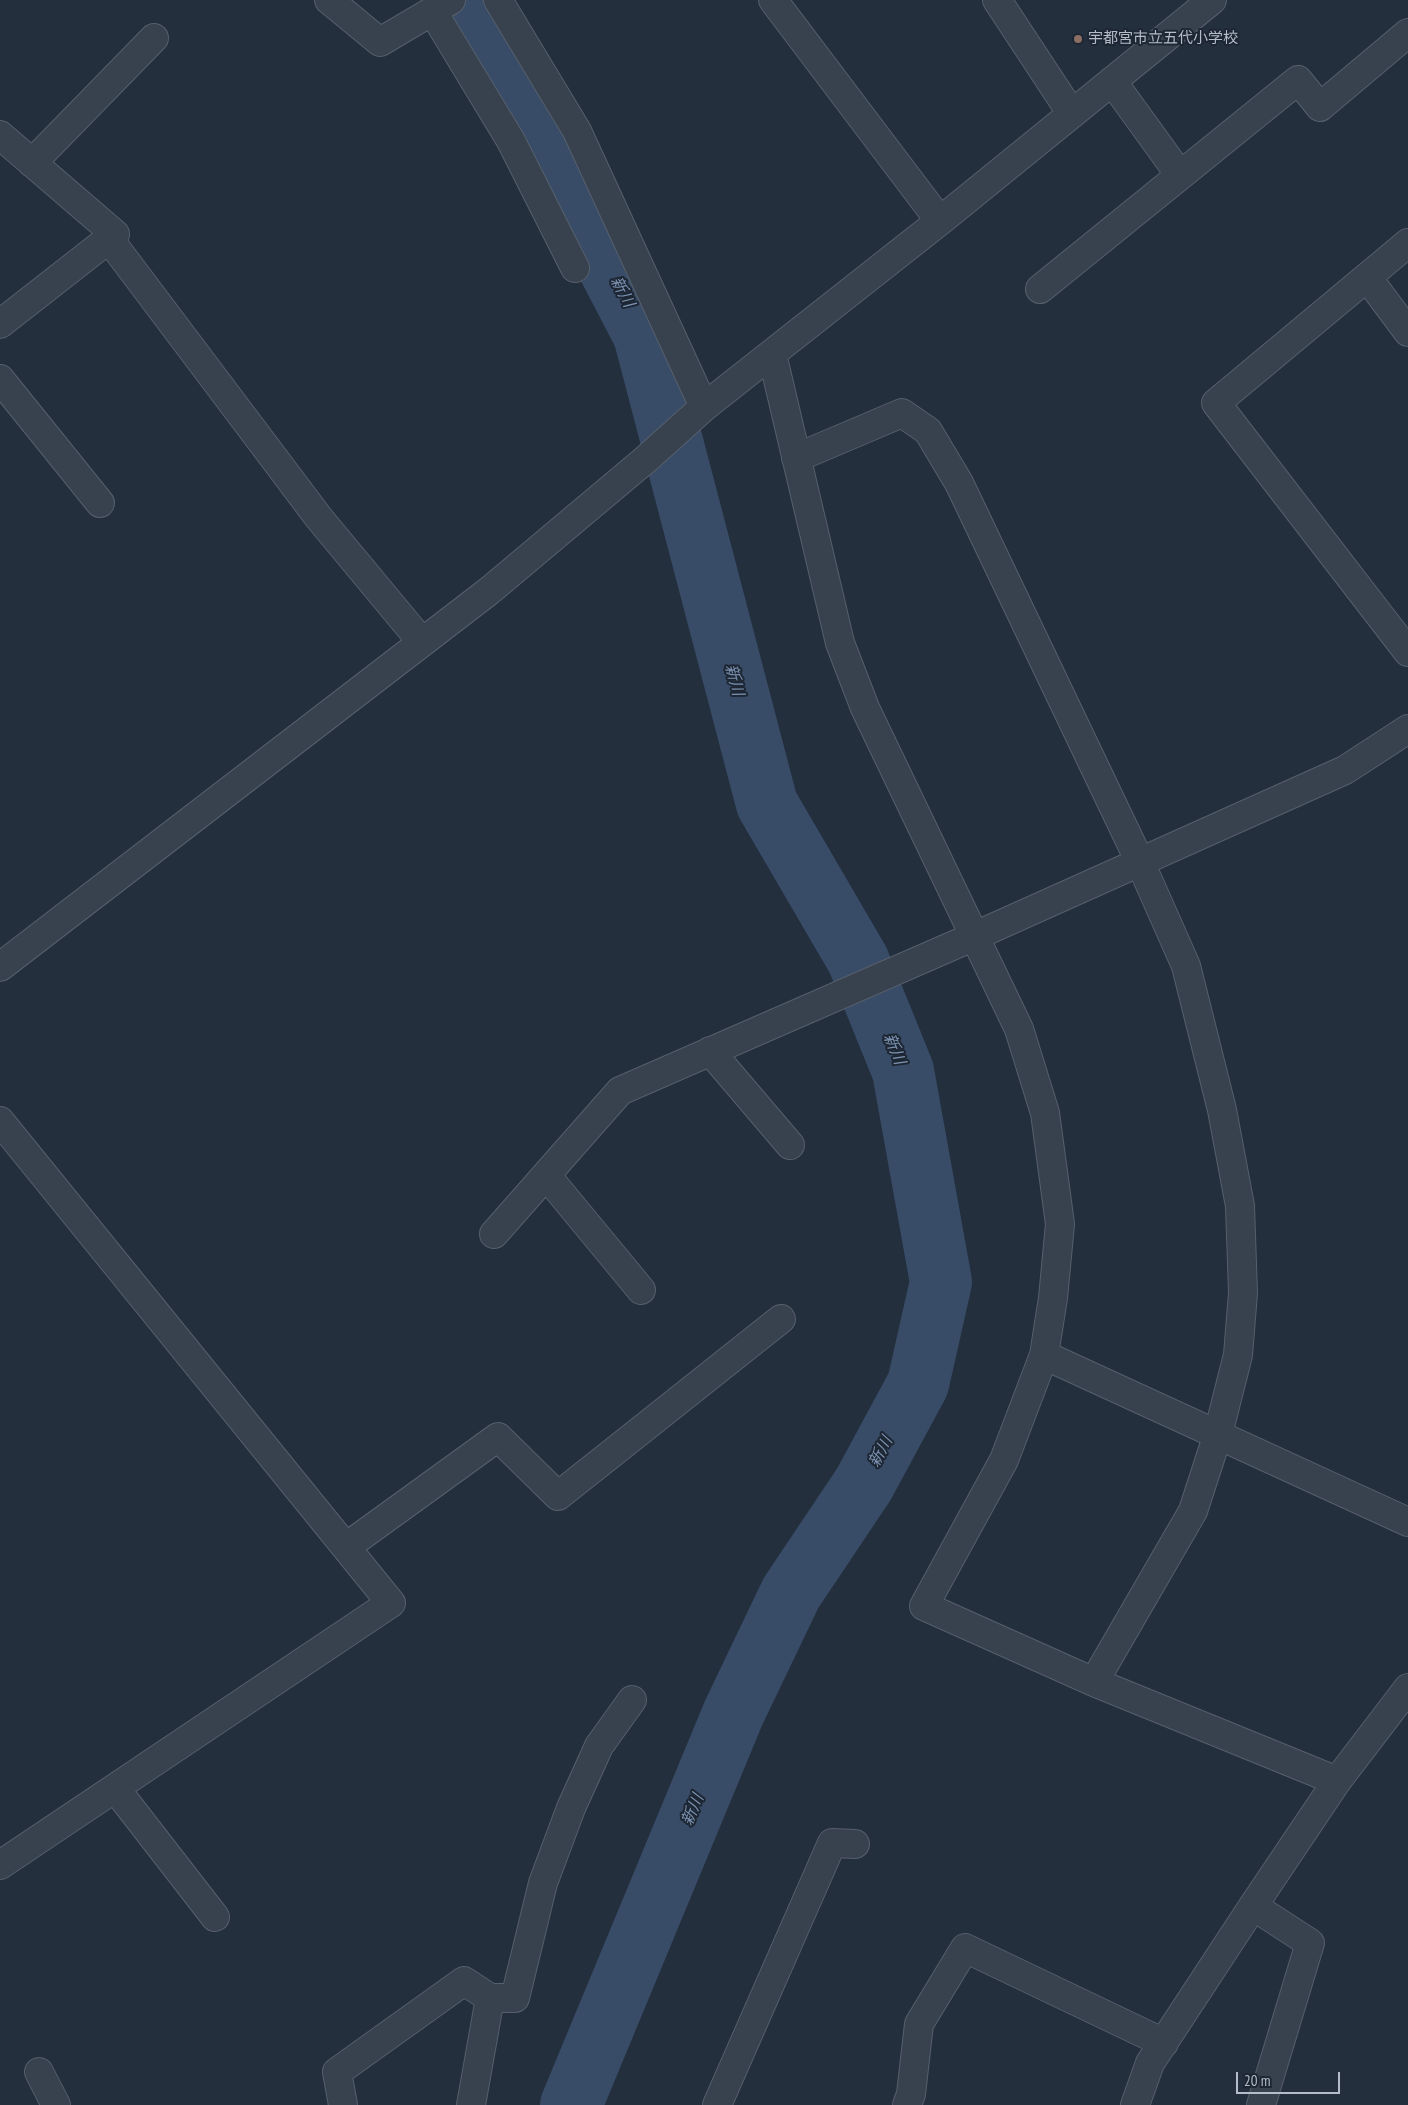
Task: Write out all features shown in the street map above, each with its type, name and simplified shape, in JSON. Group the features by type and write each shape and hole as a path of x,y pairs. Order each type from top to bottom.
{"street":[{"path":"329,0 380,42 444,5 510,141 575,268"},
{"path":"498,0 576,132 704,407"},
{"path":"773,0 940,221"},
{"path":"997,0 1072,114"},
{"path":"0,967 489,591 646,460 704,407 940,221 1212,0"},
{"path":"1040,289 1298,80 1320,106 1408,33"},
{"path":"32,163 154,38"},
{"path":"1112,81 1180,175"},
{"path":"0,135 115,234 0,324"},
{"path":"109,239 319,518 422,642"},
{"path":"1408,243 1216,403 1408,652"},
{"path":"1366,277 1408,332"},
{"path":"772,354 840,643 865,708 1019,1029 1045,1113 1060,1224 1053,1298 1044,1355 1004,1460 924,1606 1094,1682 1337,1781"},
{"path":"0,379 100,503"},
{"path":"796,458 902,413 928,431 959,483 1140,862 1186,966 1222,1110 1240,1206 1243,1293 1238,1355 1218,1434 1193,1511 1094,1682"},
{"path":"494,1234 620,1091 975,936 1345,770 1408,728"},
{"path":"710,1052 790,1145"},
{"path":"0,1121 391,1603 0,1865"},
{"path":"546,1175 642,1290"},
{"path":"346,1548 498,1437 558,1496 781,1319"},
{"path":"1044,1355 1408,1522"},
{"path":"1135,2105 1150,2063 1337,1781 1408,1688"},
{"path":"343,2105 337,2072 464,1981 490,1998 515,1998 543,1883 571,1808 599,1746 632,1700"},
{"path":"115,1788 215,1918"},
{"path":"717,2105 832,1843 855,1844"},
{"path":"1253,1906 1310,1943 1261,2105"},
{"path":"907,2105 911,2094 918,2024 965,1948 1164,2043"},
{"path":"471,2105 490,1998"},
{"path":"39,2072 56,2105"}],"waterway":[{"name":"新川","path":"460,0 508,74 644,335 767,804 858,960 903,1071 941,1282 918,1384 864,1484 791,1593 734,1712 571,2105"}],"place":[{"name":"宇都宮市立五代小学校","path":"1078,39"}]}
